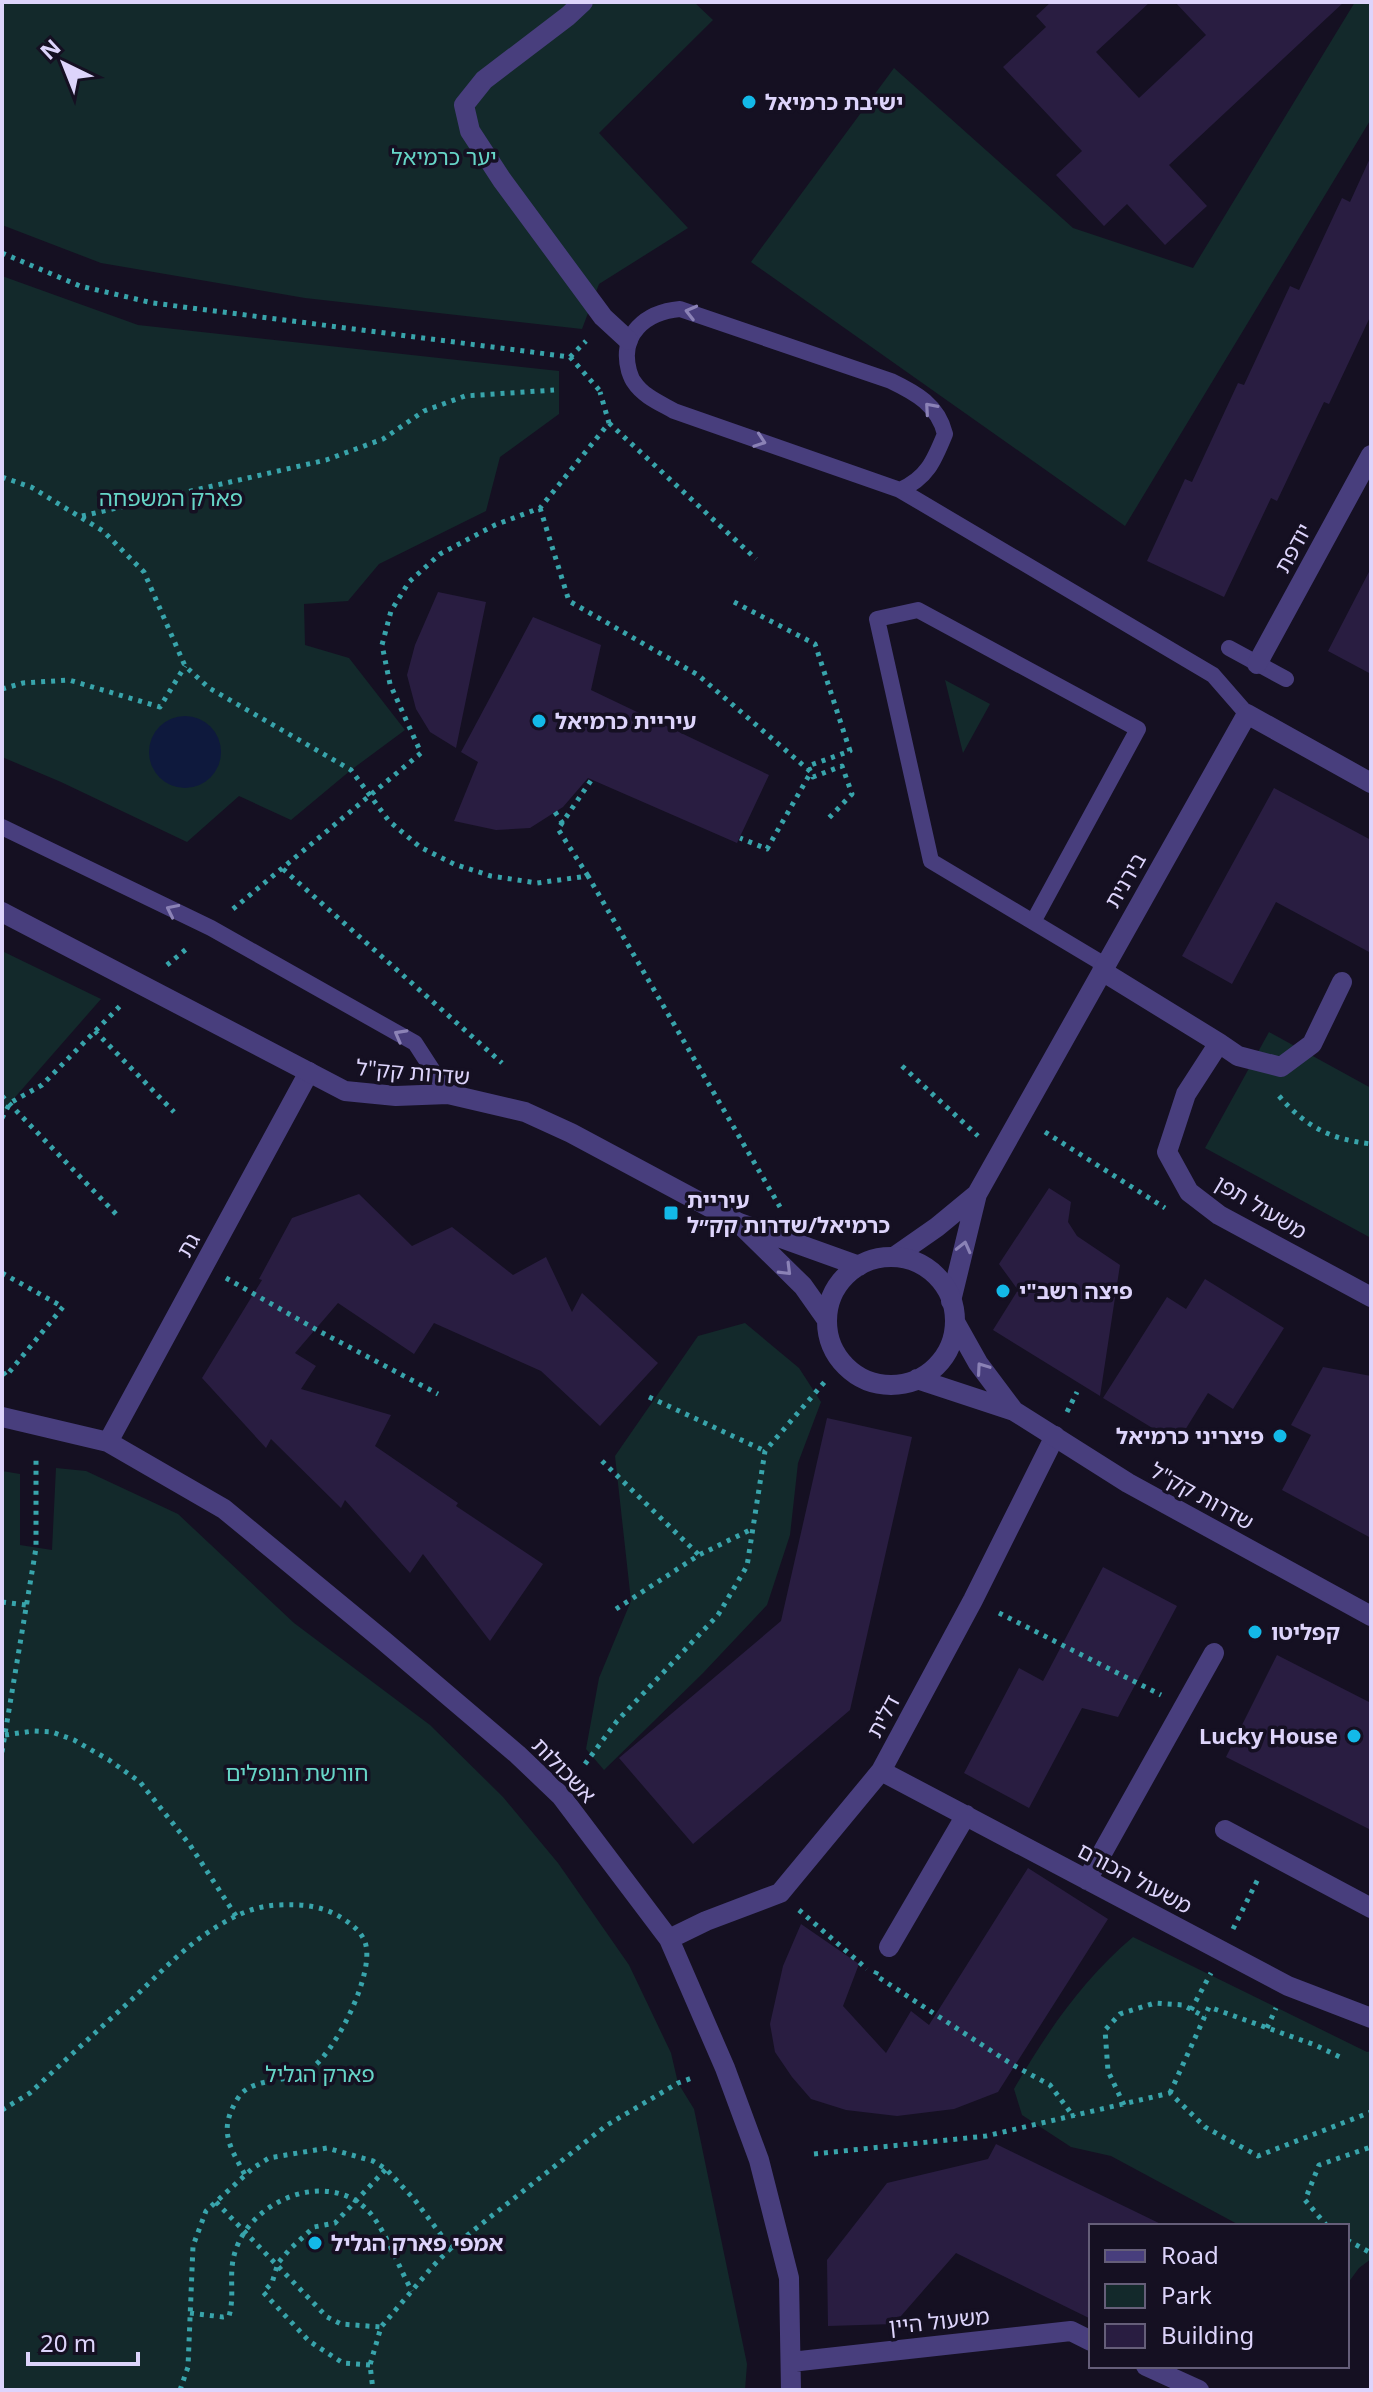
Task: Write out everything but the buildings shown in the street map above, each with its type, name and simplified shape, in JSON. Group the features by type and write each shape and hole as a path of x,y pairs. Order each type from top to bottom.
{"street":[{"path":"583,2 484,80 464,105 470,131 502,180 603,317 628,340"},
{"name":"יודפת","path":"1257,664 1371,455"},
{"path":"1247,714 1371,783"},
{"name":"בירנית","path":"953,1311 977,1194 1247,714"},
{"name":"שדרות קק\"ל","path":"2,912 345,1091 396,1096 448,1094 525,1112 571,1133 739,1223"},
{"path":"1104,968 1238,1056 1281,1067 1312,1044 1342,982"},
{"name":"משעול תפן","path":"1219,1043 1186,1094 1167,1152 1189,1192 1219,1215 1371,1297"},
{"name":"גת","path":"108,1442 309,1072"},
{"name":"בירנית","path":"894,1257 977,1194"},
{"path":"739,1223 859,1266"},
{"path":"739,1223 803,1286 827,1320"},
{"path":"953,1311 953,1337 946,1353 937,1366 906,1383 887,1385 868,1381 851,1372 838,1358 829,1340 827,1320 830,1300 840,1282 859,1266 881,1259 894,1257 911,1261 925,1267 947,1291 978,1363 1014,1411"},
{"path":"917,1379 1014,1411"},
{"name":"שדרות קק\"ל","path":"1014,1411 1128,1483 1371,1616"},
{"name":"אשכולות","path":"2,1417 108,1442 224,1509 517,1754 561,1796 669,1939 725,2068 759,2160 789,2278 791,2390"},
{"name":"דלית","path":"669,1939 706,1921 780,1893 881,1771 973,1600 1055,1436"},
{"path":"1087,1880 1214,1653"},
{"name":"משעול הכורם","path":"881,1771 1288,1986 1371,2018"},
{"path":"889,1947 966,1815"},
{"path":"1225,1830 1371,1908"},
{"name":"משעול היין","path":"791,2362 1071,2331 1089,2340"},
{"path":"1150,2368 1199,2390"}],"lane":[{"path":"900,490 915,483 924,473 935,459 945,434 935,411 912,391 891,381 680,309 663,310 649,318 628,340 625,357 632,381 647,396 674,411 900,490 1213,675 1247,714"},
{"path":"1033,922 1138,729 918,610 877,619 931,861 1104,968"},
{"path":"1229,648 1286,679"},
{"path":"2,827 211,928 415,1043 448,1094"}],"path":[{"path":"2,253 80,286 153,303 570,357 600,392 609,423 756,559"},
{"path":"600,392 632,381"},
{"path":"81,517 326,460 383,439 424,411 465,396 554,390"},
{"path":"224,916 421,753 390,684 382,645 391,611 409,582 440,554 495,525 540,508 609,423"},
{"path":"2,477 31,487 103,531 144,572 185,666 209,688 351,770 389,821 420,847 454,864 491,876 537,883 588,876"},
{"path":"540,508 569,601 698,675 811,772"},
{"path":"734,602 815,644 850,751 808,766 813,777 842,766 852,794 827,820"},
{"path":"2,689 23,683 69,680 160,707 185,666"},
{"path":"740,838 767,849 811,772"},
{"path":"592,779 558,829 785,1215"},
{"path":"555,812 563,824"},
{"path":"283,869 502,1063"},
{"path":"161,970 200,938"},
{"path":"2,1118 10,1103 42,1085 129,998"},
{"path":"95,1031 174,1112"},
{"path":"902,1066 999,1155"},
{"path":"1281,1067 1279,1096 1301,1119 1341,1140 1371,1144"},
{"path":"2,1096 116,1214"},
{"path":"1020,1117 1093,1162"},
{"path":"204,1265 438,1394"},
{"path":"2,1273 63,1307 6,1376 2,1371"},
{"path":"585,1764 617,1721 718,1615 747,1566 765,1451 828,1378"},
{"path":"649,1397 765,1451"},
{"path":"2,1752 36,1548 36,1459"},
{"path":"602,1461 699,1555"},
{"path":"616,1609 699,1555 753,1528"},
{"path":"973,1600 1184,1707"},
{"path":"2,1602 26,1605"},
{"path":"5,1735 52,1732 86,1747 140,1782 190,1845 236,1916"},
{"path":"1191,2010 1270,1854"},
{"path":"780,1893 875,1975 1013,2065 1050,2085 1074,2117"},
{"path":"2,2110 30,2093 182,1951 227,1919 265,1906 304,1904 332,1911 356,1928 366,1944 359,1998 317,2065 306,2073 282,2081 255,2084 240,2095 230,2113 226,2141 245,2175"},
{"path":"875,1975 889,1947"},
{"path":"1124,2105 1108,2071 1105,2030 1120,2014 1155,2003 1183,2005 1205,2017"},
{"path":"1170,2093 1209,2007 1315,2045 1342,2058"},
{"path":"373,2390 370,2365 381,2327 451,2248 607,2125 692,2078"},
{"path":"814,2154 986,2136 1170,2093"},
{"path":"1170,2093 1205,2127 1258,2156 1371,2112"},
{"path":"1325,2224 1305,2200 1319,2165 1371,2147"},
{"path":"180,2390 188,2367 193,2246 206,2211 245,2175 269,2158 327,2148 373,2161 386,2169 414,2199 451,2248"},
{"path":"370,2365 343,2363 309,2341 263,2292 272,2283 278,2263 290,2249 314,2227 335,2223 386,2169"},
{"path":"190,2313 229,2316 232,2259 245,2231 276,2203 302,2192 322,2191 339,2195 371,2214 412,2291"},
{"path":"216,2201 327,2317 341,2324 381,2327"},
{"path":"1349,2241 1371,2253"}],"green space":[{"name":"יער כרמיאל","path":"2,2 694,2 713,20 599,133 688,228 599,284 582,329 305,298 101,263 2,225"},
{"path":"1355,2 1371,2 1371,119 1125,526 751,262 894,68 1073,228 1193,268"},
{"name":"פארק המשפחה","path":"2,276 138,325 559,371 559,414 500,457 486,511 379,564 348,601 304,604 305,645 349,658 405,730 291,820 239,796 187,842 2,757"},
{"path":"945,680 990,704 963,753"},
{"path":"2,951 101,999 10,1103 2,1118"},
{"path":"1269,1032 1371,1088 1371,1238 1205,1148"},
{"path":"745,1323 799,1368 821,1402 798,1463 790,1535 767,1605 604,1770 586,1749 599,1678 631,1601 615,1456 698,1336"},
{"name":"פארק הגליל","path":"56,1468 86,1471 178,1514 294,1623 430,1725 503,1797 558,1863 629,1965 671,2053 678,2083 694,2109 747,2364 745,2390 2,2390 2,1471 20,1474 20,1545 52,1550"},
{"path":"1133,1937 1367,2052 1371,2051 1371,2259 1349,2282 1349,2224 1237,2224 1111,2156 1071,2147 1022,2115 1014,2089 1026,2068 1082,1988"}],"water":[{"path":"185,716 205,722 215,732 221,752 215,772 205,782 185,788 165,782 155,772 149,752 155,732 165,722"}],"place":[{"name":"ישיבת כרמיאל","path":"749,102"},
{"name":"עיריית כרמיאל","path":"539,721"},
{"name":"עיריית כרמיאל/שדרות קק״ל","path":"671,1213"},
{"name":"פיצה רשב\"י","path":"1003,1291"},
{"name":"פיצריני כרמיאל","path":"1280,1436"},
{"name":"קפליטו","path":"1255,1632"},
{"name":"Lucky House","path":"1354,1736"},
{"name":"אמפי פארק הגליל","path":"315,2243"}],"park label":[{"name":"חורשת הנופלים","path":"297,1773"}]}
